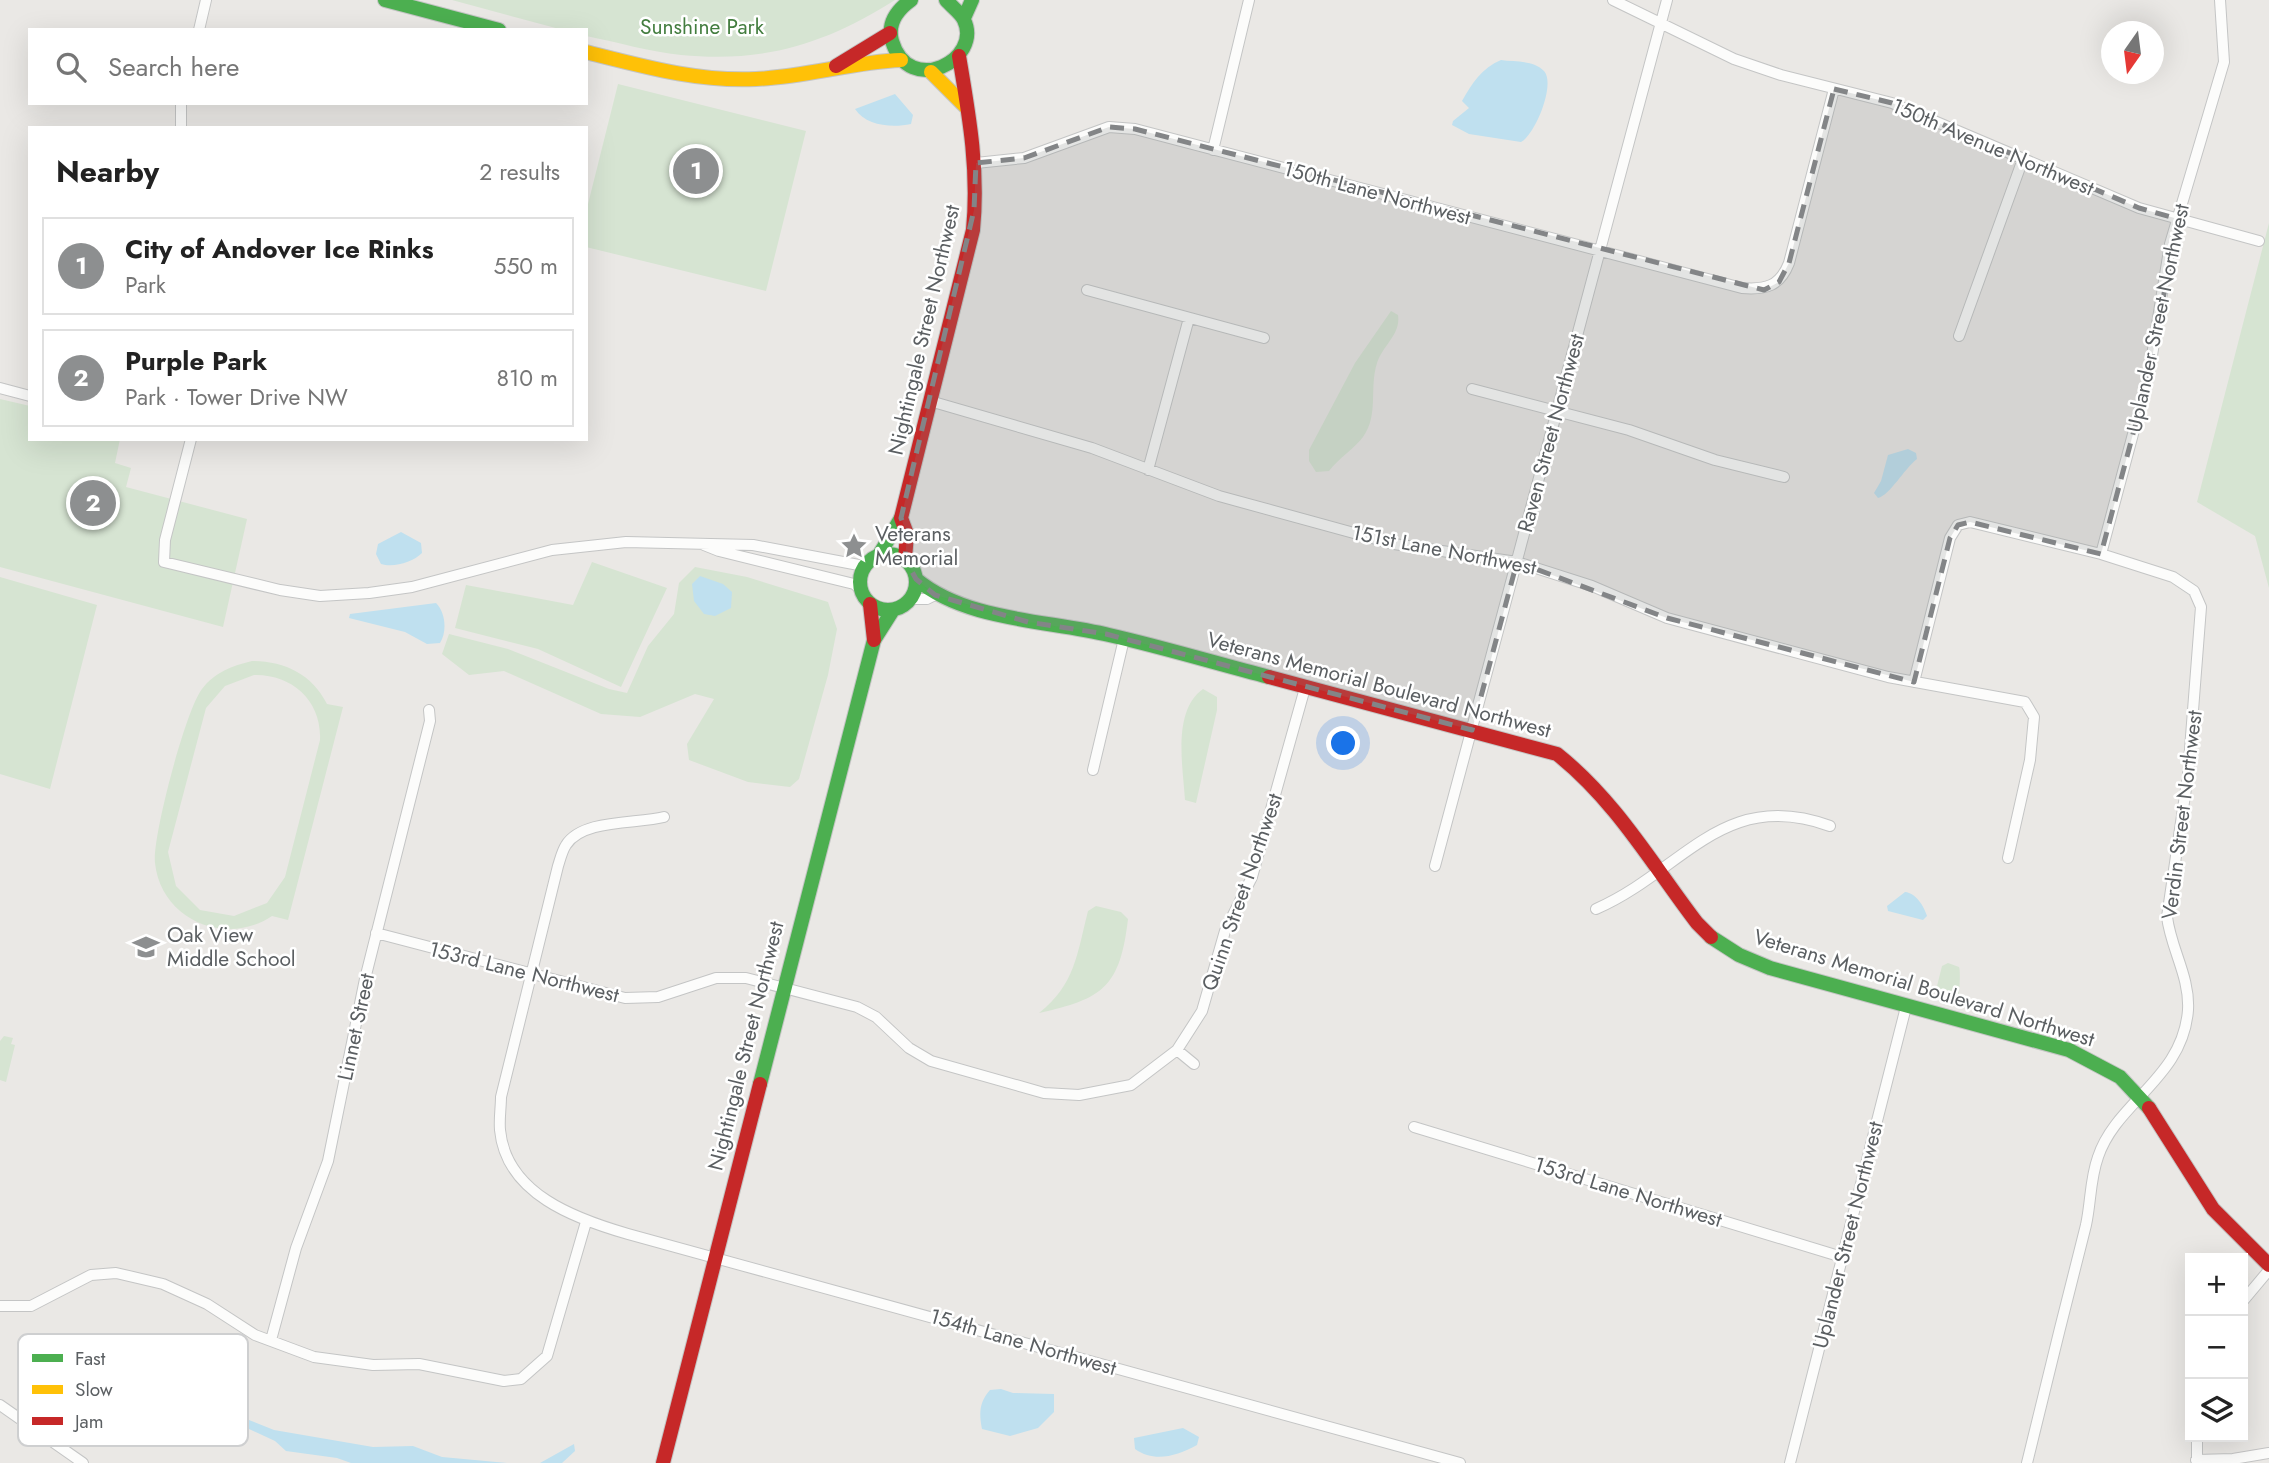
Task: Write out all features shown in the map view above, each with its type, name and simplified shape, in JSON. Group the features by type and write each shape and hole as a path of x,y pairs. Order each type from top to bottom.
{"street":[{"path":"199,28 206,0"},
{"path":"385,0 491,28"},
{"path":"911,0 899,9 890,33 892,46 901,60 919,71 931,72 943,69 959,56 966,42 964,18 972,0"},
{"path":"946,0 964,18"},
{"path":"1213,150 1249,0"},
{"name":"150th Avenue Northwest","path":"1614,0 1734,59 1892,103 2139,208 2259,242"},
{"name":"Raven Street Northwest","path":"1435,866 1667,0"},
{"name":"Uplander Street Northwest","path":"2101,554 2149,374 2161,289 2178,219 2224,62 2220,0"},
{"path":"834,67 890,33"},
{"path":"588,52 673,72 724,79 780,77 834,67 901,60"},
{"name":"Nightingale Street Northwest","path":"864,566 879,555 887,543 890,528 901,518 972,230 977,188 976,163 967,108 968,95 959,56"},
{"path":"931,72 967,108"},
{"name":"150th Lane Northwest","path":"976,163 1024,158 1109,127 1135,129 1742,288 1764,290 1779,282 1789,262 1834,89"},
{"path":"181,105 181,126"},
{"path":"1959,336 2023,159"},
{"path":"1087,290 1264,338"},
{"path":"1148,470 1189,318"},
{"path":"0,388 28,395"},
{"path":"1472,389 1629,430 1715,460 1784,477"},
{"name":"151st Lane Northwest","path":"930,401 1092,448 1219,496 1394,544 1517,562 1592,586 1667,618 1914,682 2025,702 2034,717 2021,810 2008,858"},
{"path":"190,441 165,540 164,562 280,590 320,596 369,593 412,587 552,550 626,542 704,545 854,584 860,589"},
{"name":"Nightingale Street Northwest","path":"901,518 907,534 905,559 916,579"},
{"path":"1914,682 1950,538 1958,525 1970,522 2101,554"},
{"path":"704,545 713,542 752,545 864,566 860,575 860,589"},
{"name":"Verdin Street Northwest","path":"2027,1463 2089,1211 2098,1154 2108,1137 2142,1098 2181,1044 2188,1010 2186,979 2170,941 2167,917 2188,775 2201,607 2194,591 2173,576 2101,554"},
{"path":"879,555 897,555 905,559"},
{"path":"916,579 911,599 935,595"},
{"name":"Veterans Memorial Boulevard Northwest","path":"916,579 935,595 1049,627 1124,639 1545,750 1583,772 1609,800 1711,938 1749,961 2081,1054 2112,1069 2142,1098 2207,1201 2269,1268"},
{"name":"Nightingale Street Northwest","path":"860,589 870,604 874,640"},
{"name":"Nightingale Street Northwest","path":"663,1463 874,640 893,610 911,599"},
{"path":"870,604 893,610"},
{"path":"1093,770 1124,639"},
{"name":"Quinn Street Northwest","path":"1177,1050 1202,1011 1225,931 1252,877 1305,688"},
{"name":"Linnet Street","path":"271,1340 296,1248 328,1161 376,933 430,721 429,710"},
{"path":"1596,909 1630,893 1709,835 1746,819 1787,815 1806,817 1830,826"},
{"name":"154th Lane Northwest","path":"664,817 641,823 590,828 566,845 530,972 501,1097 500,1131 507,1155 526,1182 563,1213 586,1222 1460,1463"},
{"name":"153rd Lane Northwest","path":"376,933 625,998 658,997 716,978 746,978 856,1007 876,1017 909,1048 931,1061 1044,1093 1079,1095 1131,1085 1177,1050"},
{"name":"Uplander Street Northwest","path":"1790,1463 1906,1007"},
{"path":"1177,1050 1194,1064"},
{"name":"153rd Lane Northwest","path":"1414,1127 1842,1257"},
{"path":"0,1306 31,1306 91,1275 116,1273 163,1284 288,1350 345,1362 419,1364 505,1381 521,1379 547,1356 586,1222"},
{"path":"2248,1295 2269,1268"},
{"path":"0,1405 18,1418"},
{"path":"2197,1442 2196,1461 2258,1457 2269,1453"},
{"path":"59,1446 83,1463"}],"highlighted area":[{"path":"1834,89 1892,103 2139,208 2178,219 2149,374 2101,554 1970,522 1958,525 1950,538 1914,682 1667,618 1517,562 1472,730 1106,634 1028,622 935,595 916,579 905,559 907,534 901,518 974,210 976,163 1024,158 1109,127 1135,129 1764,290 1779,282 1789,263"}],"green space":[{"name":"Sunshine Park","path":"452,0 895,0 819,39 767,53 740,56 681,55 588,36 588,28 556,28"},
{"path":"618,84 806,131 766,291 588,247 588,204"},
{"path":"2269,223 2269,588 2255,536 2197,502"},
{"path":"1391,311 1398,315 1397,328 1377,363 1368,429 1360,441 1329,471 1316,472 1309,461 1309,450 1355,363"},
{"path":"0,399 28,406 28,441 120,441 115,463 131,468 126,487 247,519 223,627 0,567"},
{"path":"592,562 667,588 621,687 538,649 455,628 466,585 573,605"},
{"path":"695,567 747,577 828,602 837,629 828,675 799,779 790,787 748,782 689,760 687,744 714,699 695,694 640,717 601,714 504,671 469,675 442,654 449,634 508,649 609,689 627,693 648,646 674,614 679,583"},
{"path":"0,577 97,605 50,789 0,774"},
{"path":"264,662 296,671 313,685 327,704 343,707 288,920 272,916 254,925 235,929 216,928 198,922 169,900 160,883 155,863 156,849 171,774 195,701 212,678 224,670 245,663","holes":["254,675 281,679 302,692 316,713 319,726 320,740 285,877 267,903 234,916 200,910 176,886 168,852 206,708 225,686"]},
{"path":"1203,689 1217,697 1217,710 1196,803 1185,800 1182,740 1187,711 1193,699"},
{"path":"1096,906 1121,912 1128,919 1125,942 1113,975 1093,995 1061,1008 1039,1013 1067,980 1077,955 1088,911"},
{"path":"1948,963 1959,967 1958,1002 1953,996 1935,994 1942,966"},
{"path":"4,1036 13,1038 11,1044 15,1045 6,1082 0,1080 0,1041"}],"water":[{"path":"1501,60 1535,65 1544,71 1547,77 1546,97 1538,120 1521,142 1469,134 1452,125 1453,121 1469,108 1462,101 1474,82 1488,67"},
{"path":"895,94 913,115 911,124 880,124 866,119 855,109"},
{"path":"1908,449 1916,453 1917,459 1883,496 1878,498 1874,493 1881,481 1888,455"},
{"path":"401,532 421,543 422,553 403,563 381,564 376,554 378,544"},
{"path":"700,576 723,584 732,592 731,608 715,616 704,614 694,601 692,584"},
{"path":"436,603 442,612 444,623 444,634 440,643 427,644 405,632 349,618 350,614"},
{"path":"1905,892 1916,897 1922,904 1927,916 1923,920 1888,911 1887,906"},
{"path":"1001,1389 1013,1393 1054,1394 1054,1412 1038,1428 1010,1436 982,1429 980,1413 984,1399 990,1390"},
{"path":"248,1420 274,1430 373,1447 413,1446 442,1457 507,1463 351,1463 337,1458 286,1451 275,1441 248,1428"},
{"path":"1183,1428 1199,1437 1197,1445 1158,1457 1135,1449 1134,1438"},
{"path":"574,1444 575,1451 562,1463 540,1463"}],"traffic: fast":[{"path":"385,0 491,28"},
{"path":"911,0 894,18 891,28 892,41 901,58 913,67 927,70 942,67 954,59 963,48 967,35 963,17 946,0"},
{"path":"964,18 972,0"},
{"path":"879,555 901,518"},
{"path":"882,554 894,554 904,558 912,566 916,582 912,598 904,606 894,610 882,610 872,606 864,598 860,588 860,576 864,566 872,558 882,554"},
{"path":"916,579 936,593 983,611 1109,635 1269,677"},
{"path":"760,1084 874,640 893,610"},
{"path":"1711,937 1739,955 1770,968 2069,1050 2120,1077 2149,1108"}],"traffic: slow":[{"path":"588,53 670,72 734,79 774,78 901,60"},
{"path":"931,72 967,108"}],"traffic: jam":[{"path":"836,66 890,33"},
{"path":"905,559 907,534 901,518 973,230 974,164 959,56"},
{"path":"870,604 874,640"},
{"path":"1269,677 1557,754 1578,772 1615,813 1697,923 1711,937"},
{"path":"663,1463 760,1084"},
{"path":"2149,1108 2213,1209 2269,1265"}],"place":[{"name":"City of Andover Ice Rinks","path":"696,171"},
{"name":"Purple Park","path":"93,503"},
{"name":"Veterans Memorial","path":"854,546"},
{"name":"Oak View Middle School","path":"146,947"}]}
